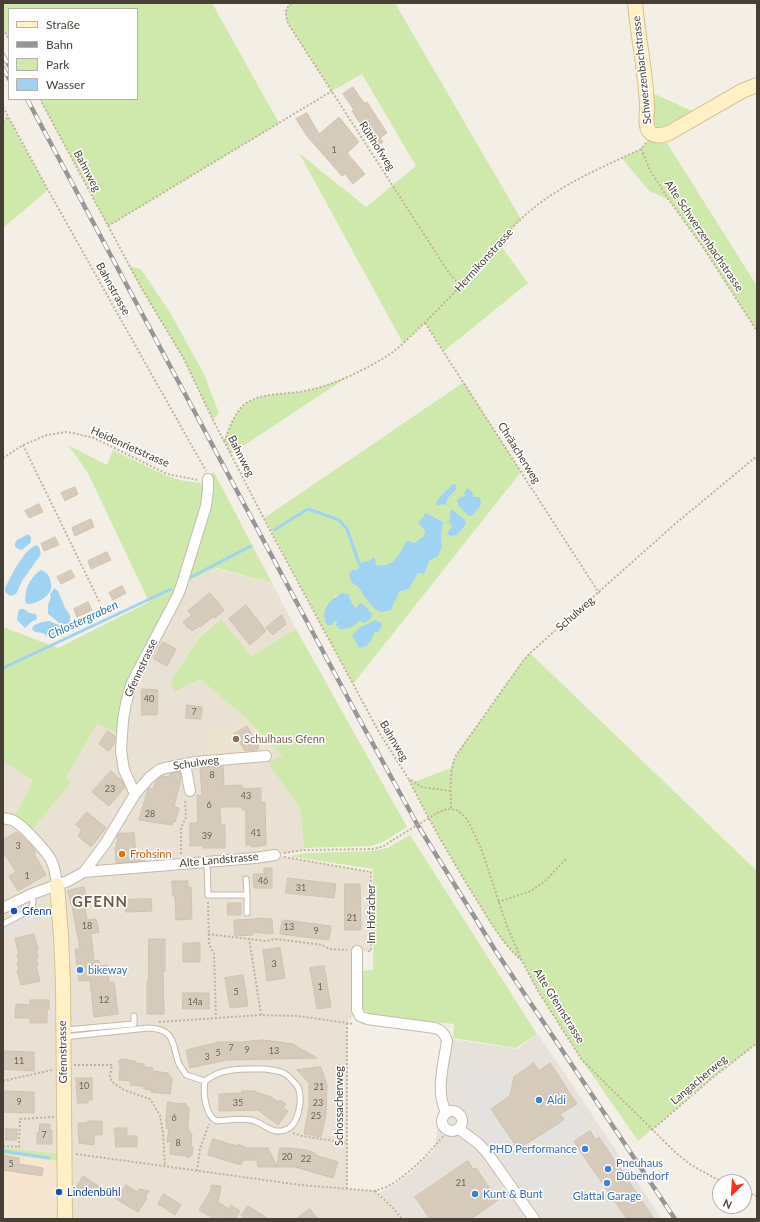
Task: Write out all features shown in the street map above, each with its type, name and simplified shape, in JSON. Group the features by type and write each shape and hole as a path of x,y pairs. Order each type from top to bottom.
{"street":[{"name":"Schwerzenbachstrasse","path":"634,3 645,73 647,123 650,132 653,135"},
{"path":"653,135 669,133 742,91 757,85"},
{"name":"Gfennstrasse","path":"135,794 124,770 120,751 126,703 138,671 178,595 206,506 208,480"},
{"name":"Schulweg","path":"135,794 149,778 159,770 196,762 266,756"},
{"path":"185,764 190,791"},
{"path":"84,872 105,844 135,794"},
{"path":"3,818 13,820 21,825 51,859 55,870 57,885"},
{"name":"Alte Landstrasse","path":"3,908 84,872 275,855"},
{"name":"Gfennstrasse","path":"57,885 61,935 65,1116 65,1219"},
{"name":"Im Hofacher","path":"358,951 357,1010 360,1016 367,1019 435,1028 439,1029 445,1034 447,1041 440,1089 442,1105 446,1112"},
{"path":"452,1110 458,1112 462,1118 462,1124 458,1129 453,1131 448,1130 442,1124 442,1115 452,1110"},
{"path":"458,1129 478,1144 488,1154 502,1171 534,1219"}],"lane":[{"path":"207,862 208,895 247,895"},
{"path":"246,879 247,913"},
{"path":"3,924 30,910 33,904 32,894"},
{"path":"63,1034 134,1024 134,1016"},
{"path":"63,1034 159,1028 168,1033 180,1065 186,1075 205,1081 218,1074 231,1070 264,1069 278,1071 289,1076 298,1088 300,1103 296,1121 290,1128 284,1131 272,1130 252,1120 217,1121 212,1119 209,1114 203,1090 205,1081"}],"path":[{"name":"Rütihofweg","path":"291,3 286,8 285,12 289,25 449,273 461,286"},
{"path":"3,29 8,38"},
{"path":"108,226 332,91"},
{"name":"Bahnweg","path":"41,100 142,289 184,359 213,420 272,534 380,734 408,778 422,787 451,791"},
{"name":"Bahnstrasse","path":"3,107 202,464 208,480"},
{"path":"3,122 8,117"},
{"name":"Hermikonstrasse","path":"224,441 238,411 246,404 257,398 303,392 323,387 369,367 388,355 425,323 461,286 521,218 557,190 581,176 641,149 653,135"},
{"name":"Alte Schwerzenbachstrasse","path":"641,149 650,170 669,200 703,247 757,331"},
{"name":"Chräacherweg","path":"425,323 599,593"},
{"name":"Heidenrietstrasse","path":"3,458 23,445 47,435 66,432 94,438 167,474 198,480 208,480"},
{"path":"23,445 100,603"},
{"name":"Schulweg","path":"451,808 451,768 455,757 518,667 530,653 675,524 757,456"},
{"path":"408,778 428,818 467,885 506,946 522,961"},
{"path":"181,863 181,828 186,817 184,791 190,791"},
{"name":"Alte Landstrasse","path":"275,855 304,850 373,849 384,846 437,813 447,808 451,808"},
{"name":"Alte Gfennstrasse","path":"451,808 461,813 466,818 472,829 481,848 498,902 522,961 538,991 582,1060 676,1153 691,1165 712,1177"},
{"name":"Im Hofacher","path":"275,855 371,872 371,951 358,951"},
{"path":"498,902 531,891 544,882 566,859"},
{"path":"208,895 208,944 214,954 216,1018"},
{"path":"208,934 266,941 276,939 322,944 329,949 358,951"},
{"path":"249,938 261,1015"},
{"path":"155,1022 261,1015 298,1016 354,1024"},
{"name":"Schossacherweg","path":"347,1023 347,1190"},
{"name":"Langacherweg","path":"652,1130 711,1079 757,1043"},
{"path":"3,1081 63,1067 112,1065 110,1076 112,1082 124,1090 150,1099 160,1115 165,1166"},
{"path":"3,1146 19,1147 20,1120 65,1116"},
{"path":"197,1171 200,1149 209,1123 212,1119"},
{"path":"290,1128 294,1133 302,1136 347,1144"},
{"path":"65,1154 294,1184 347,1190 374,1191 387,1187 412,1169 424,1158 448,1130"},
{"path":"374,1191 402,1219"}],"shaded area":[{"path":"217,569 272,583 296,629 251,656 220,619 199,636 171,680 174,692 200,679 245,717 282,756 269,762 300,809 304,850 276,855 371,872 371,951 358,951 357,1010 347,1023 347,1189 374,1191 394,1209 402,1219 65,1219 65,1154 3,1147 3,761 33,780 13,820 30,832 71,783 66,778 97,724 121,735 126,703 182,584"},
{"name":"Schulhaus Gfenn","path":"245,717 273,748 265,755 207,757 207,729 232,730"},
{"path":"35,912 37,923 29,924 3,936 3,927"},
{"path":"538,1034 662,1219 404,1219 379,1193 392,1187 413,1171 434,1151 451,1039 517,1049"},
{"path":"466,1059 476,1072 512,1078 510,1096 491,1109 520,1151 564,1120 560,1114 577,1104 591,1128 560,1150 570,1166 531,1194 475,1114 480,1109 451,1067"},
{"path":"3,1154 65,1162 65,1219 3,1219"}],"green space":[{"path":"3,3 212,3 279,123 108,226 41,100 138,100 138,8 8,8 8,38 3,29"},
{"path":"291,3 395,3 521,219 499,243 528,283 444,351 425,323 403,343 299,153 366,207 416,166 362,74 332,91 289,25 286,13 287,8"},
{"path":"646,90 701,115 662,135 757,286 757,331 703,247 669,200 649,191 622,158 641,149 653,135"},
{"path":"8,117 48,190 3,228 3,122"},
{"path":"129,266 141,269 171,314 204,374 219,413 213,420 184,359"},
{"path":"349,376 231,454 224,441 238,411 252,400 266,396 302,392"},
{"path":"464,382 521,472 353,684 264,518","holes":["472,492 474,497 481,505 472,516 469,516 459,507 466,495","443,522 441,538 442,547 430,560 424,574 418,573 409,589 369,603 358,587 351,582 353,570 358,570 362,562 369,562 377,566 388,565 396,558 407,540 414,543 424,536 425,530","336,595 349,595 353,605 356,608 337,621 324,619 326,606"]},
{"path":"68,445 107,465 113,450 167,476 184,481 201,483 205,489 202,505 175,593 134,671 119,734 97,724 66,778 71,783 30,832 15,816 33,780 3,761 3,627 58,648 149,602 88,473"},
{"path":"214,472 272,583 217,568 187,582 209,474"},
{"path":"221,619 251,656 296,629 407,827 383,842 371,846 304,848 300,809 268,762 282,756 245,717 200,679 174,692 171,680 199,637"},
{"path":"530,653 757,871 757,1043 711,1079 638,1141 582,1060 538,991 522,961 506,945 488,919 442,842 408,778 414,782 451,768 466,740 486,714 518,667"},
{"path":"410,835 537,1034 516,1048 453,1038 454,1024 368,1015 367,1011 361,1010 361,971 373,970 373,869 288,856 309,853 372,851 387,848"},
{"path":"3,1147 65,1154 65,1162 3,1154"}],"water":[{"path":"452,484 456,485 456,489 448,498 445,505 441,504 439,506 436,504 437,501"},
{"path":"467,488 472,492 474,497 480,497 481,505 472,516 469,516 459,507 457,500 466,495 464,493"},
{"path":"452,509 465,520 466,524 457,535 450,536 447,533 452,527 449,523 450,512"},
{"path":"426,513 443,522 441,538 442,547 438,556 430,560 424,574 418,573 409,589 399,592 391,610 381,612 376,610 358,587 351,582 349,574 353,570 358,570 362,562 369,561 374,557 376,560 375,565 382,566 391,563 407,540 414,543 424,536 425,530 418,523"},
{"path":"28,534 31,537 31,542 22,550 18,549 15,546 17,540"},
{"path":"36,545 39,547 41,554 22,581 16,594 10,596 5,592 5,588 22,558 31,548"},
{"path":"41,570 47,573 49,577 51,584 50,592 42,600 28,604 26,603 25,598 27,589 31,580"},
{"path":"54,588 58,591 65,608 70,615 70,623 68,625 61,624 48,614 48,605 51,597 50,595"},
{"path":"344,593 349,595 353,605 356,608 360,603 363,604 372,614 371,618 365,623 359,620 353,626 346,629 340,629 336,625 337,621 335,620 332,625 327,625 324,615 327,605 334,598"},
{"path":"20,609 36,614 37,619 25,628 17,620"},
{"path":"375,620 382,623 382,626 378,632 375,632 372,640 366,646 359,648 352,635 359,628"},
{"path":"49,621 59,625 62,629 60,632 49,637 43,633 35,632 32,629 36,624"}],"building":[{"path":"353,87 364,103 367,102 387,133 380,138 383,142 375,147 343,94"},
{"path":"307,113 319,134 339,117 359,142 347,153 365,174 353,184 345,174 342,176 307,136 296,119"},
{"path":"75,487 78,494 65,501 61,493"},
{"path":"39,504 43,512 29,518 25,511"},
{"path":"91,519 94,527 75,536 72,528"},
{"path":"55,537 59,545 44,551 41,544"},
{"path":"107,552 111,560 91,569 88,561"},
{"path":"71,570 75,577 61,584 57,577"},
{"path":"122,586 126,593 113,600 109,593"},
{"path":"210,593 224,610 215,618 214,616 200,627 199,626 192,631 183,622 192,615 188,611"},
{"path":"88,602 92,610 77,617 74,609"},
{"path":"246,605 266,631 250,645 229,619"},
{"path":"282,615 286,624 273,635 266,628"},
{"path":"163,642 176,649 167,666 154,659"},
{"path":"142,689 158,690 157,715 142,715"},
{"path":"187,705 202,707 201,719 186,718"},
{"name":"Schulhaus Gfenn","path":"247,726 258,745 259,748 256,750 245,751 234,734"},
{"path":"108,731 115,736 115,742 109,751 99,744"},
{"path":"223,766 224,786 242,785 243,789 261,788 261,802 265,802 266,845 252,847 252,845 246,845 246,810 242,810 242,807 220,807 221,825 225,825 225,848 203,848 203,845 190,846 190,823 198,823 197,795 202,795 200,768"},
{"path":"111,771 122,781 125,787 109,806 92,792"},
{"path":"180,772 181,779 174,807 179,808 175,822 173,821 172,825 139,820 148,789 153,789 156,781 162,776 169,777 170,774"},
{"path":"87,812 106,828 91,847 78,836 82,830 76,825"},
{"path":"17,832 32,846 36,853 34,854 46,875 18,891 9,876 16,872 3,852 3,840"},
{"path":"134,833 136,855 144,855 144,861 116,863 115,847 117,847 116,843 118,843 118,834"},
{"path":"264,868 272,868 272,888 254,888 253,874 264,874"},
{"path":"288,878 336,884 334,898 286,893"},
{"path":"172,881 188,881 188,887 191,887 192,919 176,920 175,896 173,896"},
{"path":"345,884 360,884 361,930 345,930"},
{"path":"84,887 87,901 84,902 87,920 96,919 99,932 91,934 94,961 99,960 100,966 107,965 109,983 114,982 118,1014 94,1017 90,980 79,981 75,949 80,949 68,891"},
{"path":"151,899 152,911 126,912 125,900"},
{"path":"228,903 241,903 241,915 228,915"},
{"path":"258,918 272,919 273,934 252,932 253,935 235,936 234,920"},
{"path":"285,920 331,926 329,940 280,934 282,921"},
{"path":"34,934 38,949 36,949 38,965 36,966 40,981 21,985 17,970 19,970 17,962 19,962 17,954 19,954 15,939"},
{"path":"149,939 165,939 165,972 163,971 164,1014 147,1014"},
{"path":"200,943 200,962 183,962 183,944"},
{"path":"280,948 285,978 267,981 263,950"},
{"path":"324,966 331,1007 317,1009 310,968"},
{"path":"243,975 248,1006 230,1008 225,978"},
{"path":"183,993 209,993 209,1009 183,1009"},
{"path":"30,1000 49,1000 49,1009 47,1009 47,1023 30,1023 30,1018 15,1018 16,1004 30,1005"},
{"path":"263,1040 293,1044 317,1058 227,1060 190,1068 186,1050 219,1042"},
{"path":"3,1051 34,1052 34,1071 3,1069"},
{"path":"122,1059 144,1064 144,1067 153,1068 152,1071 168,1073 172,1079 170,1094 151,1092 152,1090 144,1089 144,1086 130,1085 131,1081 119,1080 120,1065 118,1062"},
{"name":"Aldi","path":"534,1063 539,1071 550,1063 577,1104 560,1114 564,1120 518,1149 491,1109 510,1096 514,1077"},
{"path":"321,1067 327,1085 326,1114 321,1137 304,1134 309,1107 309,1083 297,1070"},
{"path":"76,1078 92,1078 92,1100 88,1100 88,1103 78,1103"},
{"path":"3,1091 34,1092 34,1113 3,1112"},
{"path":"242,1091 253,1091 271,1097 278,1102 280,1100 286,1104 283,1108 288,1111 278,1125 258,1110 219,1111 219,1094 243,1093"},
{"path":"168,1102 185,1103 189,1109 188,1130 190,1131 190,1134 192,1134 191,1147 193,1147 192,1155 187,1158 186,1156 170,1154 171,1142 167,1142 169,1129 166,1128"},
{"path":"88,1121 102,1121 102,1135 94,1135 94,1145 79,1143 78,1123 88,1123"},
{"path":"40,1124 50,1124 50,1130 52,1130 52,1144 37,1144 37,1133 39,1133"},
{"path":"115,1128 127,1128 127,1136 137,1136 137,1147 116,1147"},
{"path":"6,1129 17,1129 17,1140 6,1140"},
{"name":"Pneuhaus Dübendorf","path":"590,1131 596,1140 599,1137 654,1219 627,1219 574,1142"},
{"path":"213,1139 237,1146 238,1144 247,1148 268,1148 277,1167 258,1167 257,1160 243,1160 241,1165 208,1155"},
{"path":"280,1148 305,1150 315,1153 315,1155 338,1162 333,1178 295,1167 277,1167"},
{"path":"3,1155 19,1158 19,1164 43,1168 42,1176 3,1170"},
{"path":"468,1161 473,1169 476,1168 498,1200 471,1219 430,1219 415,1197"},
{"path":"83,1176 100,1187 93,1197 77,1187"},
{"path":"126,1185 137,1192 139,1189 149,1191 145,1197 147,1198 138,1212 116,1199"},
{"path":"212,1185 221,1186 218,1202 229,1209 231,1205 240,1211 235,1219 223,1219 219,1216 217,1219 214,1219 199,1210 210,1192"},
{"path":"164,1194 181,1205 175,1215 158,1204"},
{"path":"248,1206 269,1219 247,1219 241,1216"},
{"path":"310,1209 318,1219 296,1219"}],"waterway":[{"name":"Chlostergraben","path":"274,530 308,509 339,520 347,529 360,566"},
{"name":"Chlostergraben","path":"191,577 251,546"},
{"name":"Chlostergraben","path":"3,668 171,589"},
{"path":"3,1151 49,1158"}],"railway":[{"path":"3,55 8,64"},
{"path":"3,68 8,77"},
{"path":"28,100 357,715 417,824 495,950 675,1219"}],"place":[{"name":"Schulhaus Gfenn","path":"236,739"},
{"name":"Frohsinn","path":"122,854"},
{"name":"Gfenn","path":"14,911"},
{"name":"bikeway","path":"80,970"},
{"name":"Aldi","path":"539,1100"},
{"name":"PHD Performance","path":"585,1149"},
{"name":"Pneuhaus Dübendorf","path":"608,1169"},
{"name":"Glattal Garage","path":"607,1183"},
{"name":"Lindenbühl","path":"59,1192"},
{"name":"Kunt & Bunt","path":"475,1194"}],"district":[{"name":"GFENN","path":"100,902"}]}
